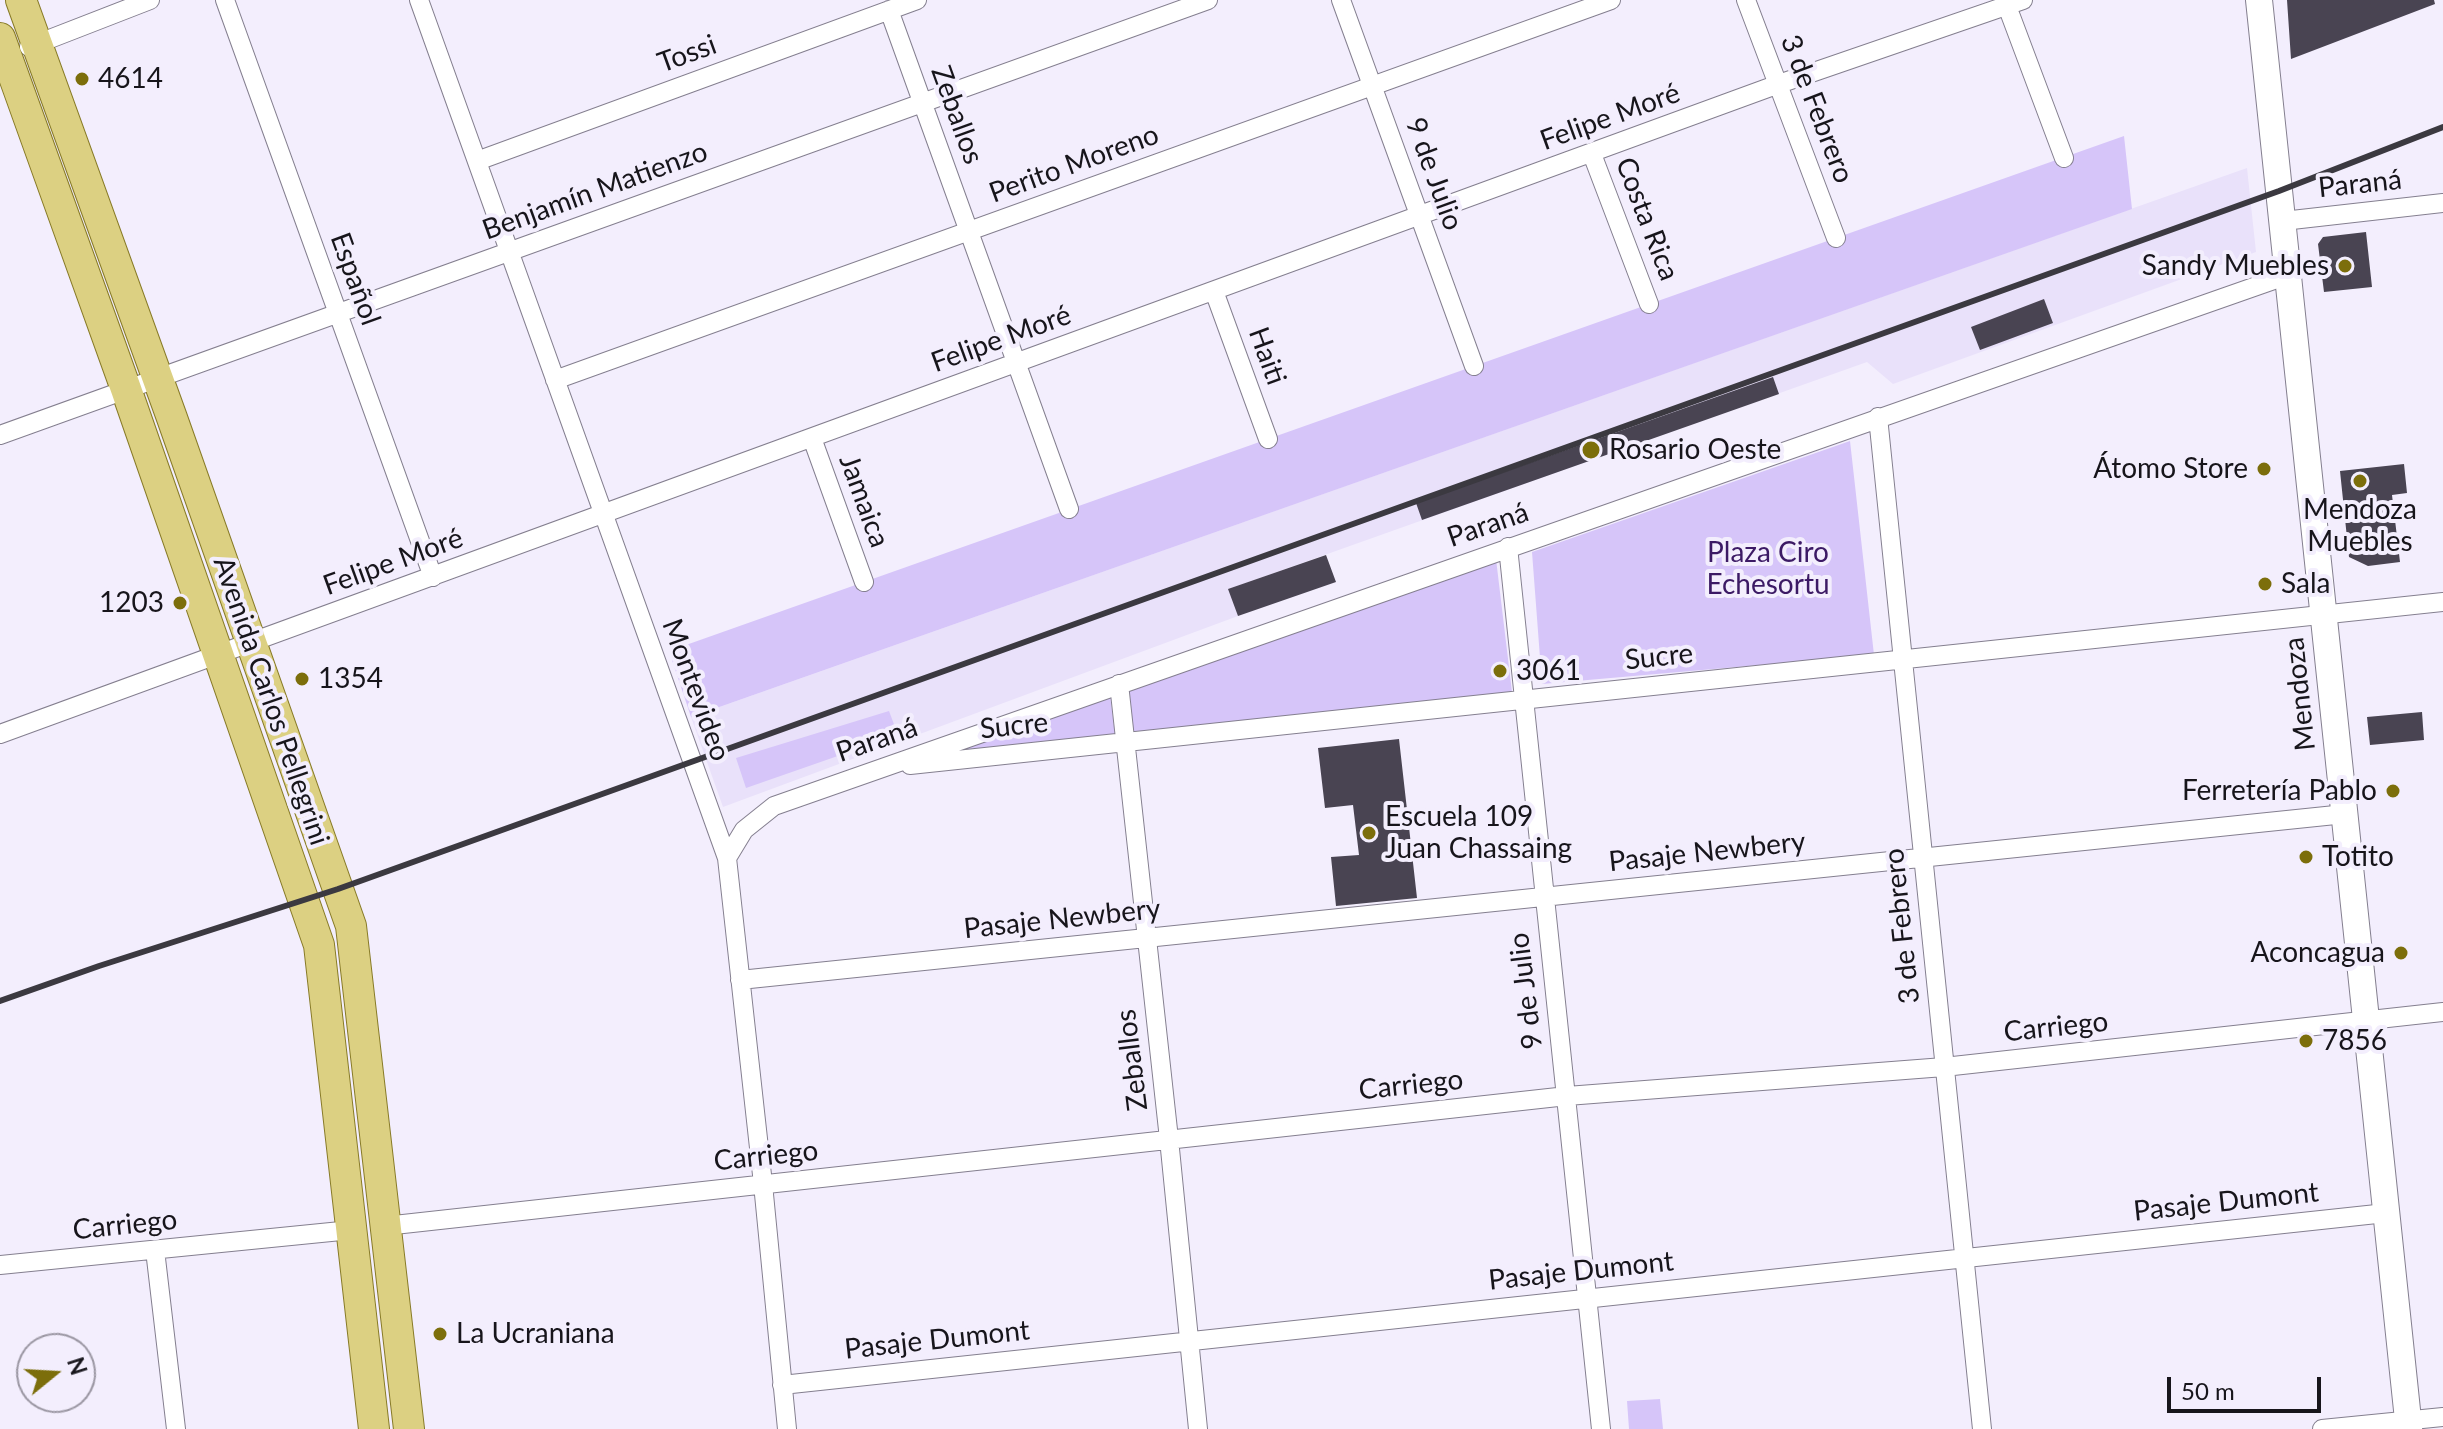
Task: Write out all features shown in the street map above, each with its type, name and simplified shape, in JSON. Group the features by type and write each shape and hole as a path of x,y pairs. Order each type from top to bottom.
{"main road":[{"name":"Avenida Carlos Pellegrini","path":"21,0 351,926 409,1429"},
{"name":"Mendoza","path":"2259,0 2408,1424"},
{"name":"Avenida Carlos Pellegrini","path":"2,50 126,389 319,945 374,1429"}],"street":[{"path":"2,50 36,44 150,0"},
{"name":"Español","path":"225,0 433,577"},
{"name":"Montevideo","path":"419,0 727,858 787,1429"},
{"name":"Tossi","path":"477,161 917,0"},
{"name":"Benjamín Matienzo","path":"0,435 1208,0"},
{"name":"9 de Julio","path":"1341,0 1474,366"},
{"name":"Perito Moreno","path":"555,380 1611,0"},
{"name":"3 de Febrero","path":"1746,0 1836,238"},
{"path":"2015,3 2064,158"},
{"name":"Felipe Moré","path":"0,734 1776,85 2015,3"},
{"name":"Zeballos","path":"889,10 1069,509"},
{"name":"Costa Rica","path":"1592,154 1649,304"},
{"name":"Paraná","path":"2283,221 2443,203"},
{"name":"Paraná","path":"727,858 744,830 774,806 2288,275"},
{"name":"Haiti","path":"1214,291 1268,439"},
{"name":"3 de Febrero","path":"1878,417 1982,1429"},
{"name":"Jamaica","path":"812,438 864,582"},
{"name":"9 de Julio","path":"1508,547 1601,1429"},
{"name":"Sucre","path":"880,768 2443,602"},
{"name":"Zeballos","path":"1119,684 1198,1429"},
{"name":"Pasaje Newbery","path":"740,980 2345,814"},
{"name":"Carriego","path":"385,1226 1567,1096 1944,1067 2443,1012"},
{"name":"Pasaje Dumont","path":"782,1385 2386,1213"},
{"name":"Carriego","path":"0,1265 351,1230"},
{"path":"155,1250 176,1429"},
{"path":"2322,1429 2408,1424 2443,1417"}],"shaded area":[{"path":"2247,168 2256,252 1893,384 1867,362 1229,589 1238,616 723,807 691,717"}],"green space":[{"path":"2124,136 2132,209 691,717 669,651"},
{"name":"Plaza Ciro Echesortu","path":"1850,441 1874,655 1542,684 1532,552"},
{"path":"1496,559 1512,692 1134,736 1128,687"},
{"path":"1110,695 1115,734 938,755"},
{"path":"889,711 898,735 746,788 736,758"},
{"path":"1660,1399 1663,1429 1629,1429 1627,1401"}],"building":[{"path":"2287,0 2434,0 2435,4 2291,59"},
{"name":"Sandy Muebles","path":"2366,232 2372,287 2324,292 2318,244 2323,237"},
{"path":"2044,299 2053,323 1980,350 1971,327"},
{"path":"1773,377 1779,394 1422,520 1416,503"},
{"path":"2404,464 2407,493 2392,495 2400,562 2368,566 2349,557 2340,471"},
{"path":"1326,555 1336,582 1238,616 1228,589"},
{"path":"2422,712 2424,740 2370,745 2367,717"},
{"name":"Escuela 109 Juan Chassaing","path":"1399,739 1417,898 1336,906 1331,857 1359,855 1353,805 1325,808 1318,748"}],"railway":[{"path":"0,1001 338,889 2279,191 2443,127"}],"place":[{"name":"4614","path":"82,79"},
{"name":"Sandy Muebles","path":"2345,266"},
{"name":"Rosario Oeste","path":"1591,450"},
{"name":"Átomo Store","path":"2264,469"},
{"name":"Mendoza Muebles","path":"2360,481"},
{"name":"Sala","path":"2265,584"},
{"name":"1203","path":"180,603"},
{"name":"3061","path":"1500,671"},
{"name":"1354","path":"302,679"},
{"name":"Ferretería Pablo","path":"2393,791"},
{"name":"Escuela 109 Juan Chassaing","path":"1369,833"},
{"name":"Totito","path":"2306,857"},
{"name":"Aconcagua","path":"2401,953"},
{"name":"7856","path":"2306,1041"},
{"name":"La Ucraniana","path":"440,1334"}]}
